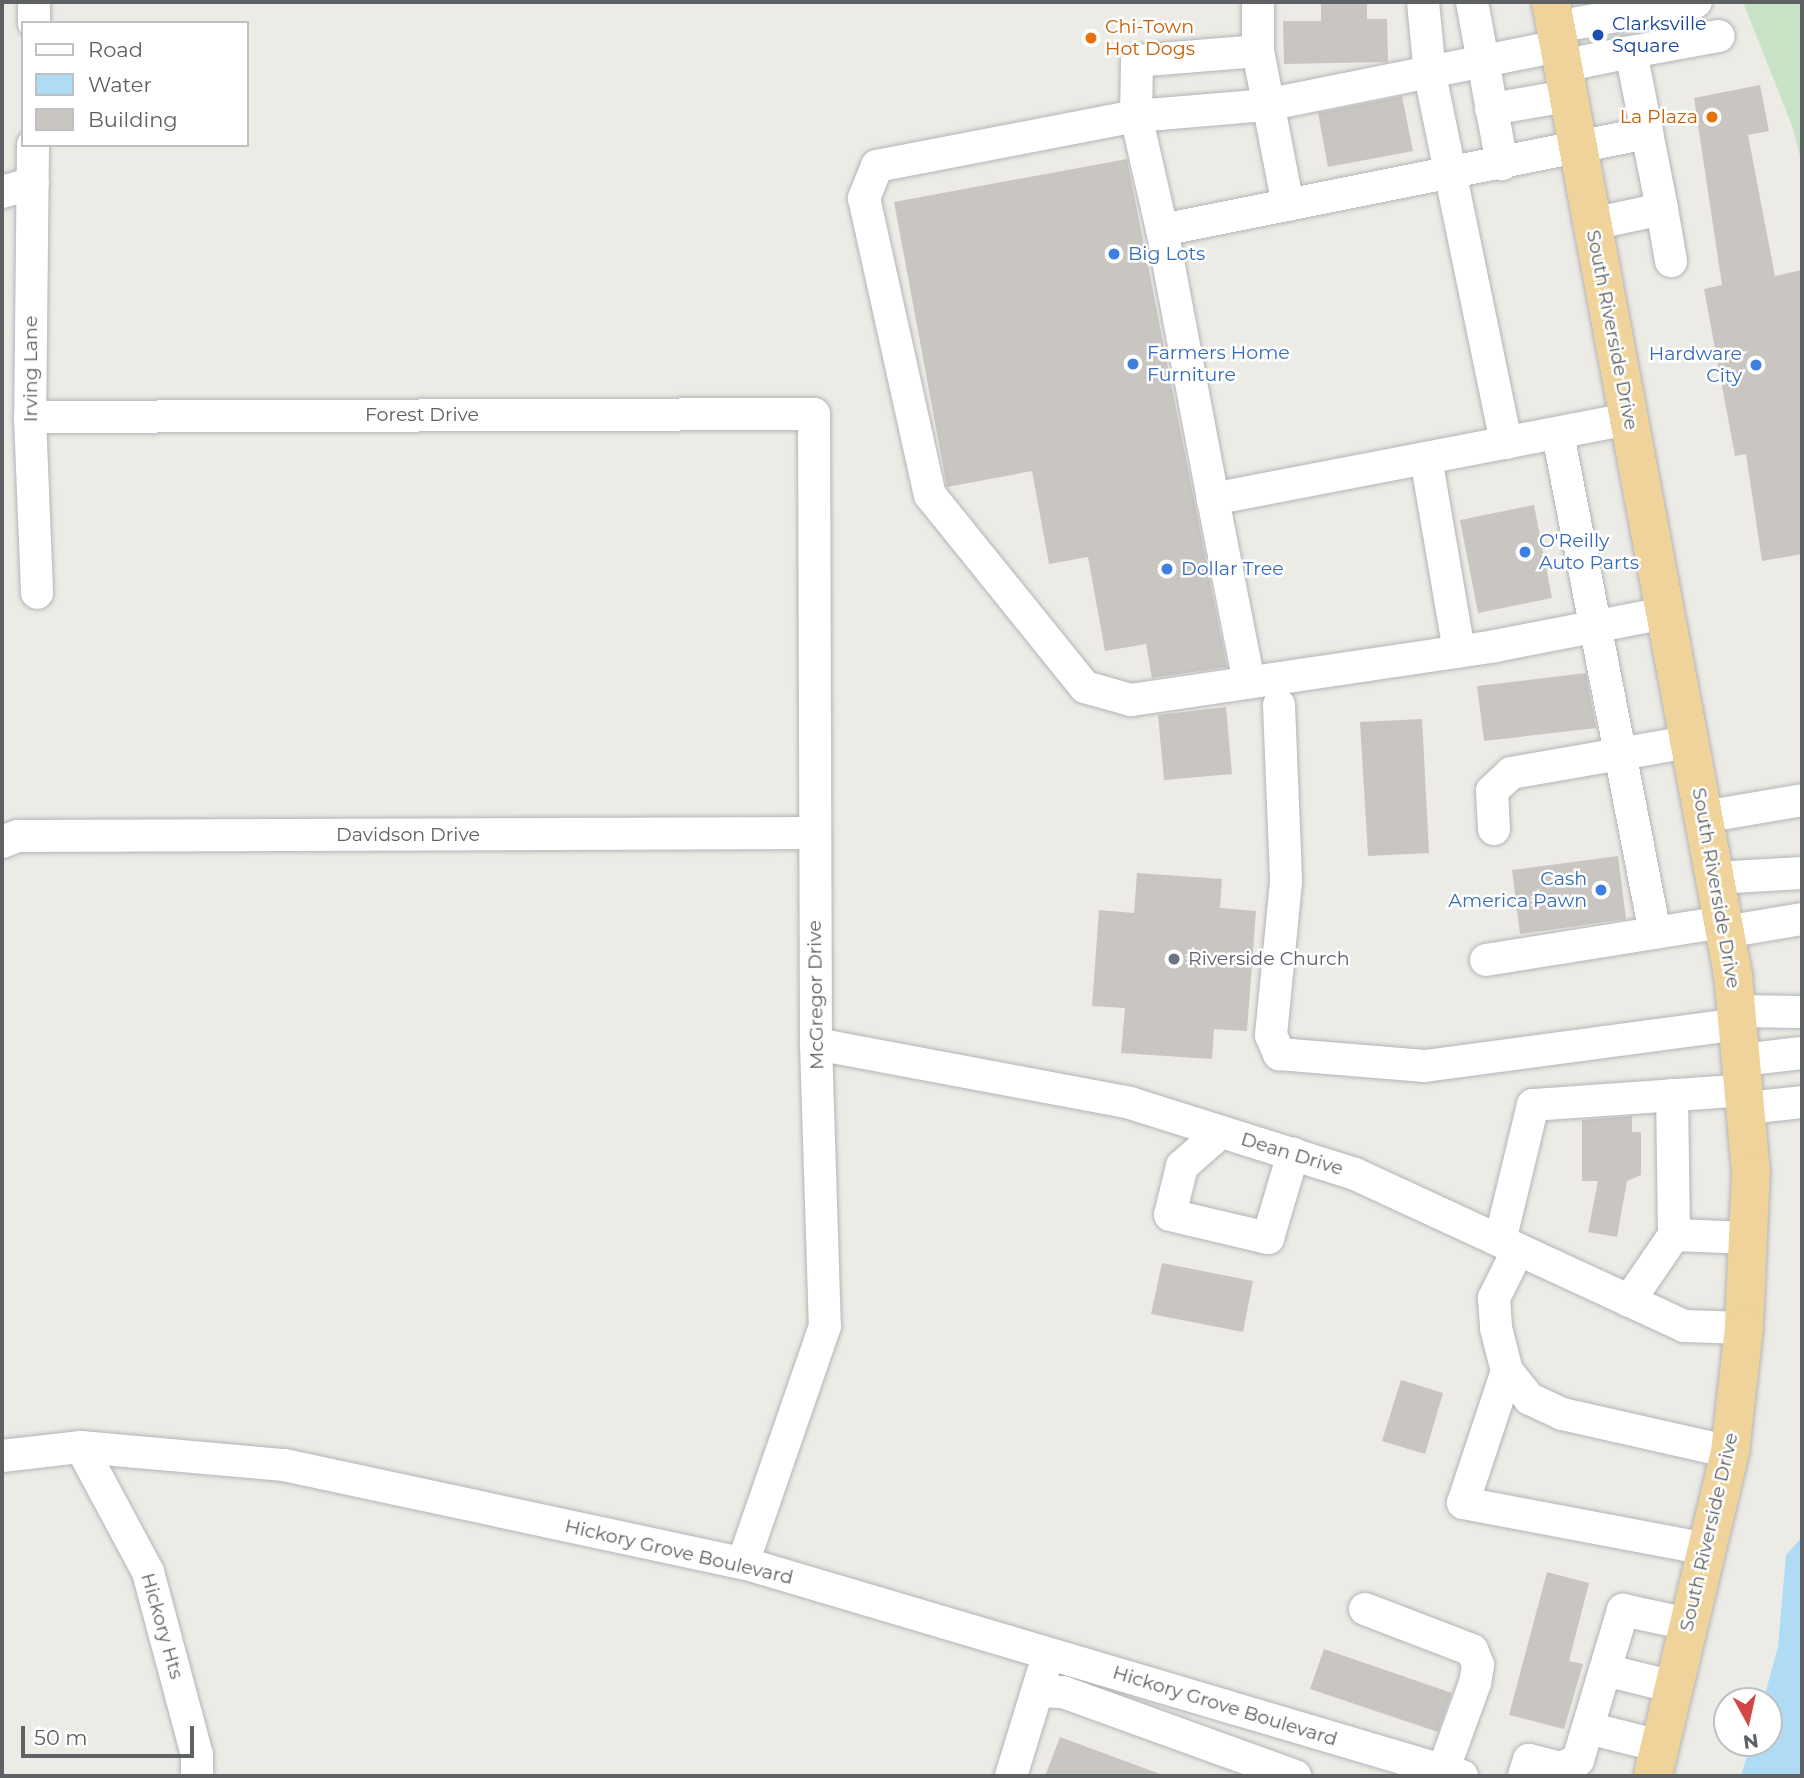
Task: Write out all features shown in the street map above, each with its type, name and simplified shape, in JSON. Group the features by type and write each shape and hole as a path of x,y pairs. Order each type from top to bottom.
{"highway":[{"name":"South Riverside Drive","path":"1559,47 1724,927 1741,1059 1749,1238 1744,1328 1730,1452 1657,1761"}],"street":[{"path":"34,2 34,21"},
{"path":"1258,2 1258,51 1266,105 1288,205"},
{"path":"1423,2 1430,75 1506,443"},
{"path":"1472,2 1502,164"},
{"path":"1491,109 1604,10 1696,2"},
{"path":"1665,613 1460,651 1131,700 1085,687 930,495 864,198 877,166 1136,116 1266,105 1430,75 1483,60 1559,47 1631,52 1719,36"},
{"path":"1249,682 1162,230 1136,116 1137,61 1258,51"},
{"path":"1631,52 1671,261"},
{"path":"1162,230 1647,134"},
{"name":"Irving Lane","path":"33,147 30,417 37,593"},
{"path":"2,192 33,183"},
{"path":"1592,224 1662,209"},
{"name":"Forest Drive","path":"30,417 814,414"},
{"name":"McGregor Drive","path":"743,1563 825,1326 816,1044 814,414"},
{"path":"1213,499 1628,419"},
{"path":"1558,434 1625,753 1655,933"},
{"path":"1426,458 1460,651"},
{"path":"1279,705 1286,882 1271,1035 1279,1054 1425,1066 1741,1059 1802,1054"},
{"path":"1494,829 1492,791 1511,774 1689,742"},
{"path":"1703,817 1802,800"},
{"name":"Davidson Drive","path":"2,842 18,836 815,833"},
{"path":"1715,878 1802,873"},
{"path":"1486,960 1655,933 1802,919"},
{"path":"1730,1452 1562,1414 1530,1399 1507,1371 1498,1353 1494,1298 1509,1245 1533,1105 1672,1095 1741,1059 1802,1012"},
{"name":"Dean Drive","path":"816,1044 1130,1103 1355,1174 1684,1326 1744,1328"},
{"path":"1741,1059 1802,1102"},
{"path":"1629,1301 1674,1235 1672,1095"},
{"path":"1221,1132 1182,1166 1170,1215 1268,1238 1293,1154"},
{"path":"1674,1235 1749,1238"},
{"path":"1507,1371 1463,1503 1706,1549"},
{"name":"Hickory Grove Boulevard","path":"2,1456 81,1447 284,1465 743,1563 1453,1773"},
{"name":"Hickory Hts","path":"81,1447 148,1572 197,1755 197,1776"},
{"path":"1365,1609 1472,1650 1478,1665 1453,1773"},
{"path":"1524,1776 1529,1760 1561,1768 1578,1760 1623,1610 1688,1624"},
{"path":"1011,1776 1031,1703 1041,1691 1046,1653"},
{"path":"1605,1670 1674,1687"},
{"path":"1041,1691 1063,1692 1295,1776"},
{"path":"1588,1728 1657,1761"}],"green space":[{"path":"1743,2 1802,2 1802,164 1793,128"}],"water":[{"path":"1802,1537 1802,1776 1741,1776 1747,1757 1783,1757 1783,1687 1767,1687 1778,1647 1786,1555"}],"building":[{"path":"1321,2 1367,2 1367,19 1387,19 1388,62 1284,64 1283,21 1321,21"},
{"path":"1760,85 1769,131 1748,135 1775,276 1802,270 1802,554 1762,561 1746,454 1735,456 1704,289 1722,285 1694,98"},
{"path":"1402,96 1413,151 1328,167 1318,113"},
{"path":"1127,159 1227,667 1152,678 1146,644 1105,651 1088,557 1049,564 1032,471 947,487 894,202"},
{"path":"1534,505 1552,598 1478,613 1460,520"},
{"path":"1586,673 1596,728 1484,741 1477,686"},
{"path":"1226,707 1232,774 1164,780 1158,715"},
{"path":"1422,719 1429,853 1368,856 1360,722"},
{"path":"1618,856 1626,919 1520,934 1512,870"},
{"name":"Riverside Church","path":"1137,873 1222,879 1220,908 1256,911 1247,1031 1214,1029 1212,1059 1121,1053 1125,1008 1092,1006 1099,910 1134,913"},
{"path":"1632,1116 1632,1132 1641,1132 1641,1175 1627,1181 1617,1237 1588,1232 1598,1181 1582,1181 1582,1120"},
{"path":"1162,1263 1253,1281 1243,1332 1151,1314"},
{"path":"1401,1380 1443,1393 1425,1454 1382,1441"},
{"path":"1547,1572 1589,1583 1569,1661 1583,1664 1564,1729 1509,1715"},
{"path":"1324,1649 1452,1693 1438,1732 1310,1689"},
{"path":"1060,1737 1160,1774 1160,1776 1045,1776"}],"place":[{"name":"Clarksville Square","path":"1598,35"},
{"name":"Chi-Town Hot Dogs","path":"1091,38"},
{"name":"La Plaza","path":"1712,117"},
{"name":"Big Lots","path":"1114,254"},
{"name":"Farmers Home Furniture","path":"1133,364"},
{"name":"Hardware City","path":"1756,365"},
{"name":"O'Reilly Auto Parts","path":"1525,552"},
{"name":"Dollar Tree","path":"1167,569"},
{"name":"Cash America Pawn","path":"1601,890"},
{"name":"Riverside Church","path":"1174,959"}]}
